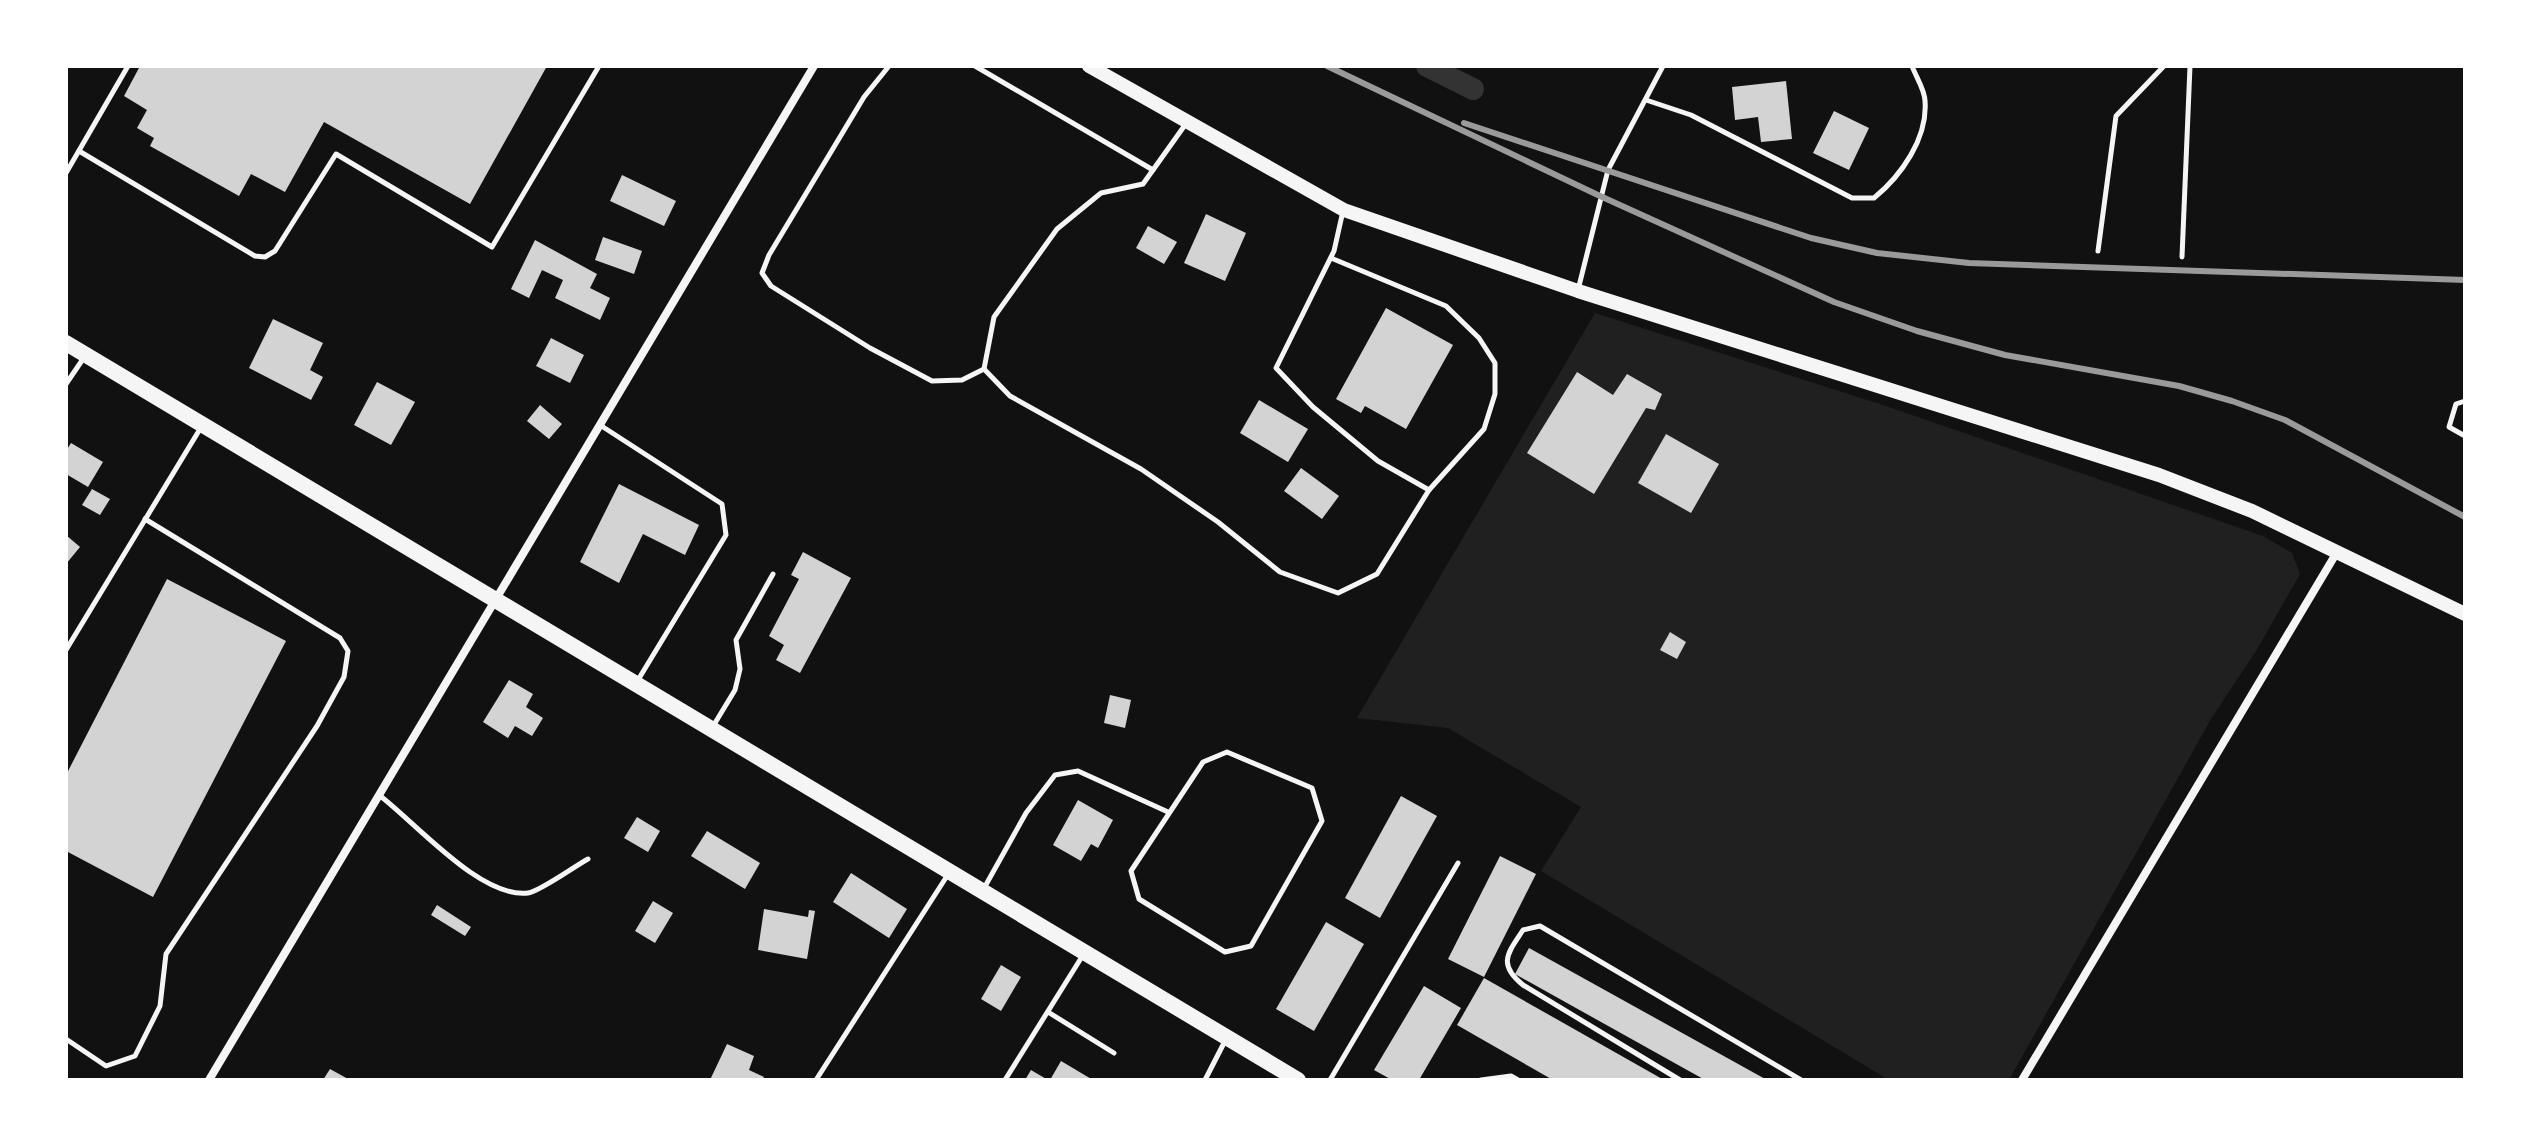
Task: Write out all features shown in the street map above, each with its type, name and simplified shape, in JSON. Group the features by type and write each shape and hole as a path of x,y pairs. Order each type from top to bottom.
{"main road":[{"path":"66,343 1296,1080"}],"street":[{"path":"209,1080 814,66"},
{"path":"1089,66 1344,210 1578,291 2159,475 2252,511 2465,614"},
{"path":"2022,1080 2337,552"}],"lane":[{"path":"66,173 128,66"},
{"path":"79,151 255,256 265,257 275,251 336,154 492,247 599,66"},
{"path":"889,66 864,97 769,255 762,273 771,286 870,348 932,381 962,380 984,369"},
{"path":"975,66 1153,170"},
{"path":"1578,291 1608,170 1663,66"},
{"path":"1646,100 1691,115 1852,198 1874,198 1889,186 1922,135 1926,100 1912,66"},
{"path":"2098,251 2116,116 2164,66"},
{"path":"2182,257 2190,66"},
{"path":"984,369 994,317 1057,229 1101,193 1143,184 1186,123"},
{"path":"1344,210 1331,258 1276,368 1313,407 1378,461 1429,490"},
{"path":"984,369 1010,396 1141,469 1218,522 1280,572 1338,593 1377,574 1429,490 1484,429 1495,394 1495,363 1479,338 1446,306 1331,258"},
{"path":"66,384 85,355"},
{"path":"2465,401 2456,404 2449,427 2465,436"},
{"path":"599,424 722,504 726,535 636,683"},
{"path":"66,650 203,425"},
{"path":"66,1039 106,1066 135,1056 160,1006 166,954 317,726 344,677 348,651 340,638 145,519"},
{"path":"712,729 735,690 740,669 736,640 773,574"},
{"path":"1227,752 1312,788 1322,821 1251,946 1225,952 1139,899 1131,871 1168,812 1203,762 1227,752"},
{"path":"983,891 1026,813 1055,775 1078,771 1168,812"},
{"path":"379,795 405,814 460,865 500,890 530,893 588,859"},
{"path":"1330,1080 1458,863"},
{"path":"816,1080 950,872"},
{"path":"1680,1080 1512,976 1507,965 1508,953 1523,930 1540,926 1800,1080"},
{"path":"1005,1080 1085,952"},
{"path":"1048,1012 1114,1053"},
{"path":"1205,1080 1227,1037"},
{"path":"1481,1080 1511,1076 1518,1080"}],"shaded area":[{"path":"1595,313 1883,405 2263,536 2292,553 2300,574 2256,651 2211,719 2009,1080 1889,1080 1541,871 1581,807 1448,728 1357,718"}],"building":[{"path":"140,66 547,66 470,204 324,122 285,192 251,174 239,196 150,146 154,138 137,128 147,110 124,96"},
{"path":"1786,81 1792,139 1761,142 1758,117 1735,120 1732,87"},
{"path":"1834,111 1869,128 1849,170 1813,153"},
{"path":"622,175 676,201 664,226 610,201"},
{"path":"1206,214 1246,233 1225,281 1184,263"},
{"path":"1148,226 1177,242 1164,264 1136,248"},
{"path":"603,237 642,251 634,274 595,260"},
{"path":"535,240 597,274 590,288 610,298 600,320 555,298 563,280 542,270 529,298 511,289"},
{"path":"1386,308 1453,345 1406,429 1365,406 1361,413 1336,399"},
{"path":"273,319 323,343 310,370 323,377 311,400 249,368"},
{"path":"551,338 584,355 570,383 536,366"},
{"path":"1577,372 1613,395 1627,374 1662,394 1655,410 1646,408 1594,494 1527,453"},
{"path":"377,382 415,402 391,445 354,425"},
{"path":"1259,400 1308,429 1288,462 1240,433"},
{"path":"540,405 562,424 549,439 527,421"},
{"path":"1666,434 1719,464 1691,513 1638,483"},
{"path":"71,443 103,462 88,487 66,474 66,451"},
{"path":"1301,468 1339,496 1322,519 1284,491"},
{"path":"619,484 699,525 685,555 643,534 619,583 580,562"},
{"path":"92,489 110,499 100,515 82,505"},
{"path":"66,535 80,547 66,564"},
{"path":"803,552 851,578 800,673 776,660 784,645 769,636 799,579 791,575"},
{"path":"167,579 286,641 153,897 66,851 66,775"},
{"path":"1670,632 1686,642 1677,659 1660,650"},
{"path":"509,680 533,694 526,707 543,718 532,736 515,726 508,738 483,722"},
{"path":"1110,695 1131,700 1125,728 1104,723"},
{"path":"1401,796 1437,816 1380,918 1345,898"},
{"path":"1078,800 1113,820 1098,848 1091,844 1081,861 1053,845"},
{"path":"637,817 660,831 648,852 624,838"},
{"path":"707,831 760,863 745,889 691,856"},
{"path":"1500,856 1536,874 1484,977 1448,959"},
{"path":"851,873 907,909 889,938 833,902"},
{"path":"653,901 673,913 655,943 635,931"},
{"path":"437,905 471,927 465,936 431,915"},
{"path":"764,909 808,917 809,910 815,911 807,959 758,950"},
{"path":"1326,922 1364,944 1314,1031 1276,1009"},
{"path":"1529,948 1767,1080 1705,1080 1515,974"},
{"path":"1001,965 1021,977 1001,1011 981,999"},
{"path":"1484,978 1664,1080 1553,1080 1457,1025"},
{"path":"1424,986 1461,1008 1419,1080 1392,1080 1374,1070"},
{"path":"727,1044 754,1056 749,1070 764,1077 762,1080 710,1080"},
{"path":"1061,1061 1093,1080 1050,1080"},
{"path":"330,1069 350,1080 323,1080"},
{"path":"1031,1070 1048,1080 1025,1080"}],"waterway":[{"path":"1427,66 1473,89"}],"railway":[{"path":"1327,66 1600,196 1834,302 1917,331 2005,355 2179,386 2232,401 2285,420 2465,517"},
{"path":"1464,123 1811,238 1877,253 1969,263 2465,280"}]}
